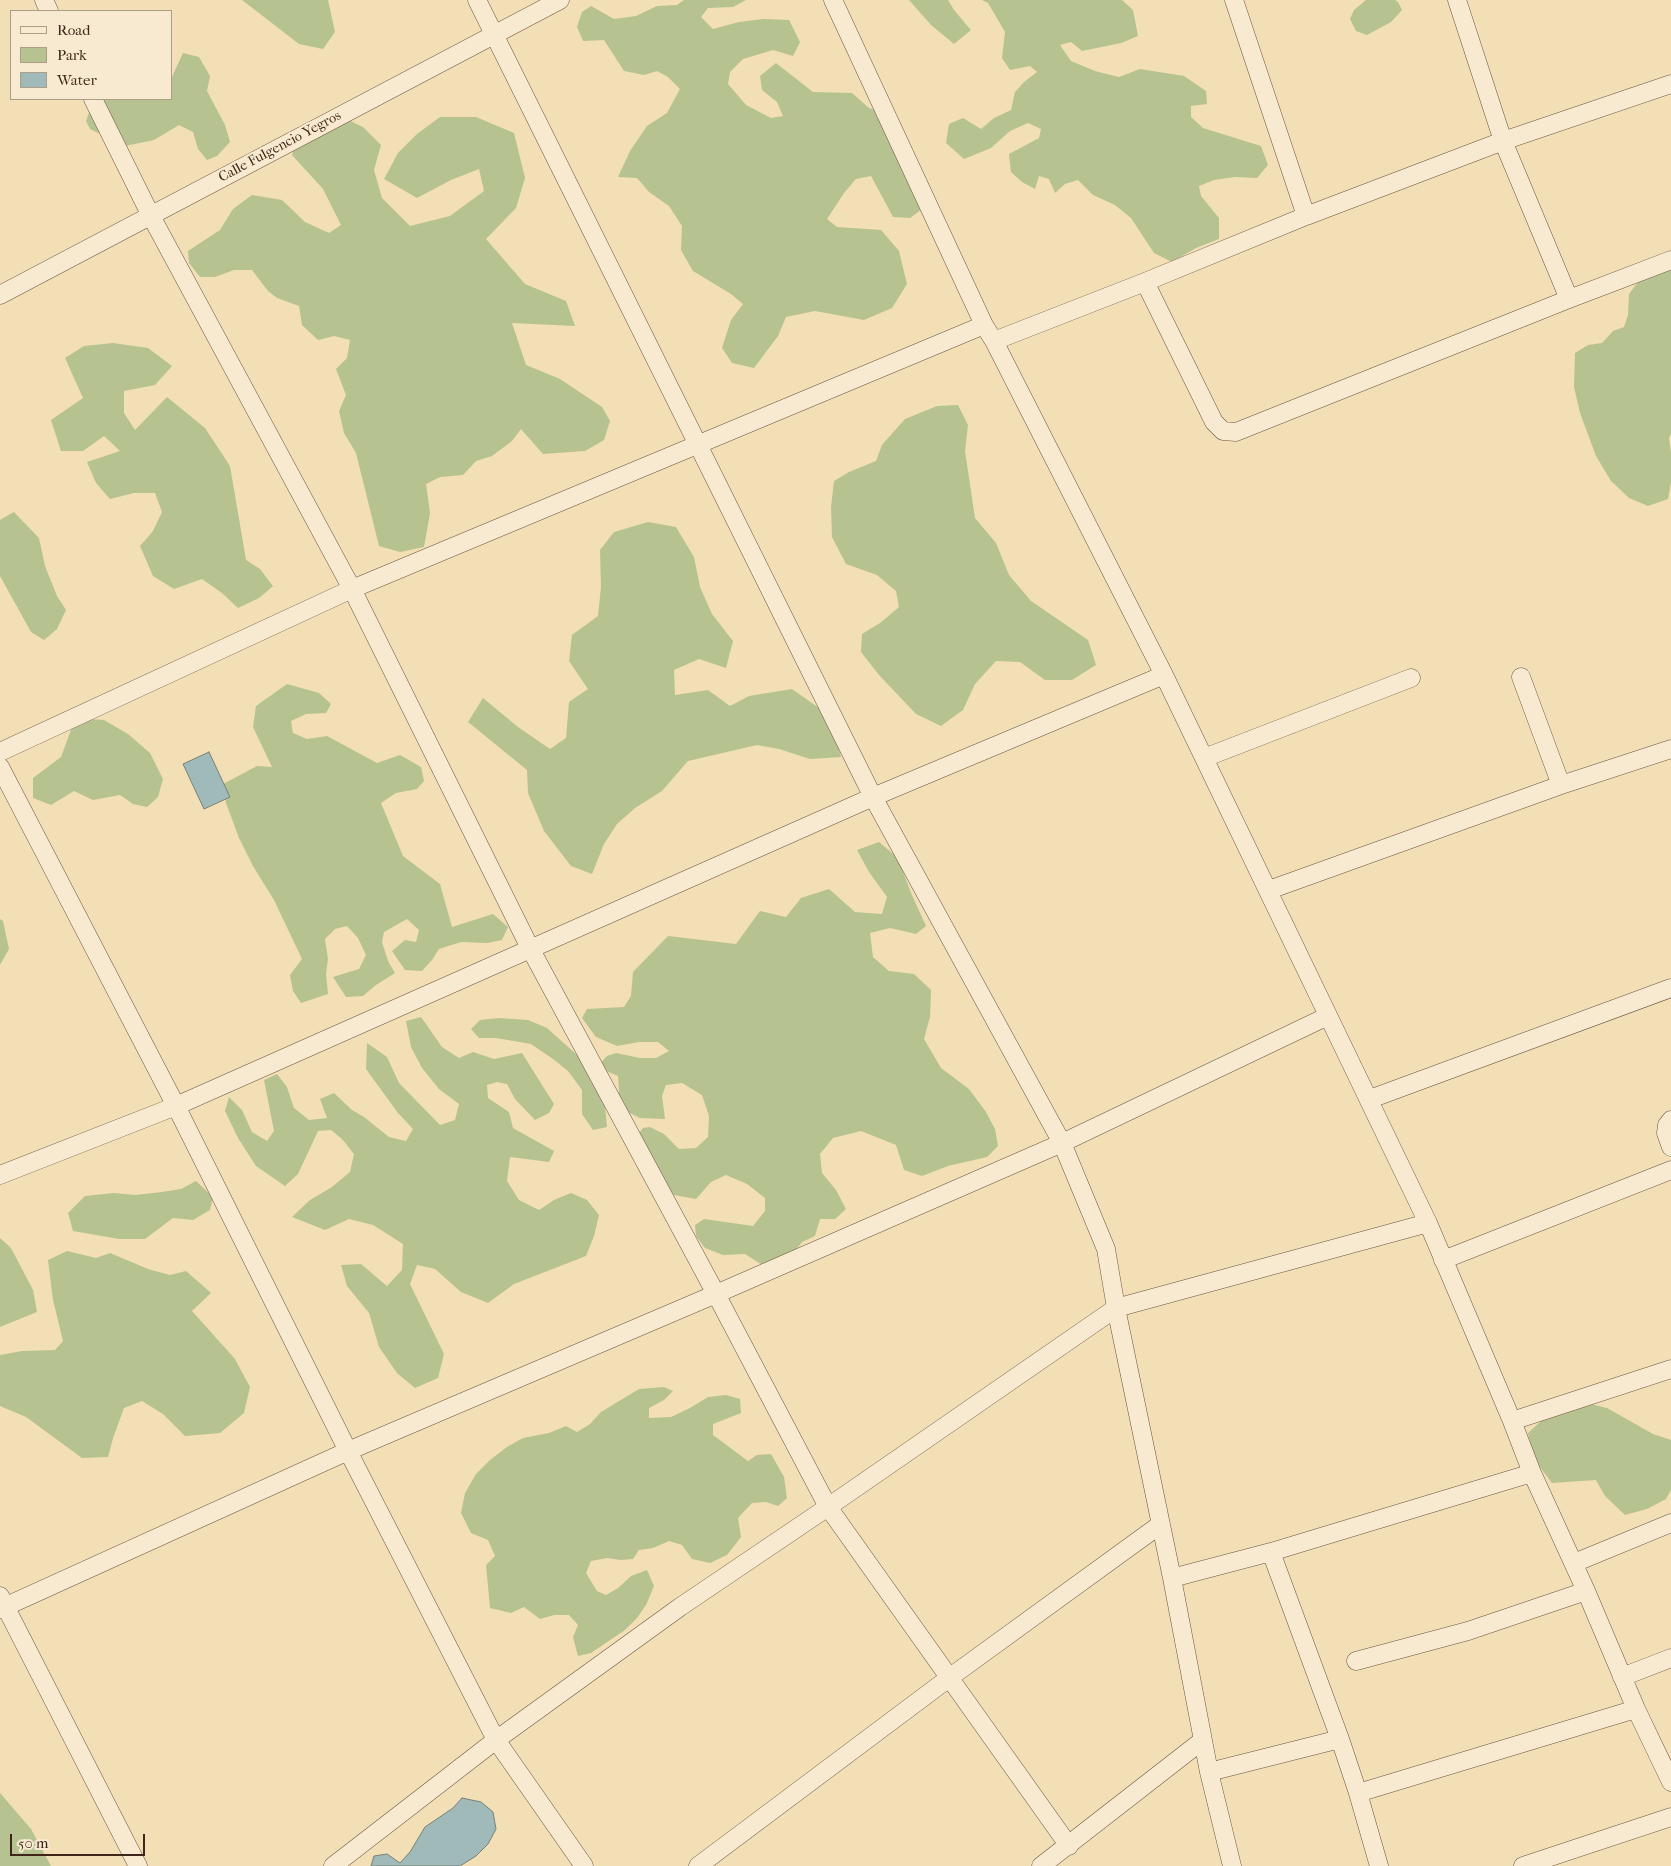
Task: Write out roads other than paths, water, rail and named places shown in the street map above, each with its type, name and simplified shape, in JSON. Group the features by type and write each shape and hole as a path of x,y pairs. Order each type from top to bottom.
{"street":[{"path":"476,0 874,797 1062,1143 1106,1249 1116,1308 1172,1578 1209,1772 1232,1866"},
{"name":"Calle Fulgencio Yegros","path":"0,295 560,0"},
{"path":"833,0 984,325 994,341 1164,675 1328,1016 1370,1099 1428,1223 1532,1472 1574,1563 1636,1709 1671,1782"},
{"path":"1234,0 1306,216"},
{"path":"1456,0 1503,141 1569,299"},
{"path":"994,341 1306,216 1503,141 1671,84"},
{"path":"94,100 152,216 352,590 530,948 828,1507 1069,1846"},
{"path":"1145,282 1214,422 1223,431 1236,432 1671,260"},
{"path":"0,752 352,590 984,325"},
{"path":"0,1175 176,1106 874,797 1164,675"},
{"path":"1522,677 1561,785"},
{"path":"1204,758 1411,678"},
{"path":"1269,890 1561,785 1671,749"},
{"path":"0,767 176,1106 348,1451 496,1740 584,1866"},
{"path":"1370,1099 1671,988"},
{"path":"138,1866 2,1604 348,1451 716,1294 1062,1143 1328,1016"},
{"path":"1671,1120 1667,1125 1666,1133 1671,1147"},
{"path":"1443,1260 1671,1170"},
{"path":"333,1866 496,1740 680,1607 1116,1308 1428,1223"},
{"path":"1512,1421 1671,1369"},
{"path":"1172,1578 1272,1552 1532,1472"},
{"path":"1574,1563 1671,1523"},
{"path":"698,1866 949,1678 1161,1524"},
{"path":"1272,1552 1340,1739 1379,1866"},
{"path":"1356,1661 1468,1631 1586,1591"},
{"path":"1622,1677 1671,1658"},
{"path":"1358,1793 1636,1709"},
{"path":"1209,1772 1340,1739"},
{"path":"1041,1866 1203,1740"},
{"path":"1523,1866 1671,1817"}],"water":[{"path":"209,752 230,797 204,809 183,764"},
{"path":"462,1798 481,1802 493,1812 496,1829 488,1844 476,1856 460,1866 371,1866 374,1856 387,1854 400,1863 410,1852 425,1827 453,1808"}]}
